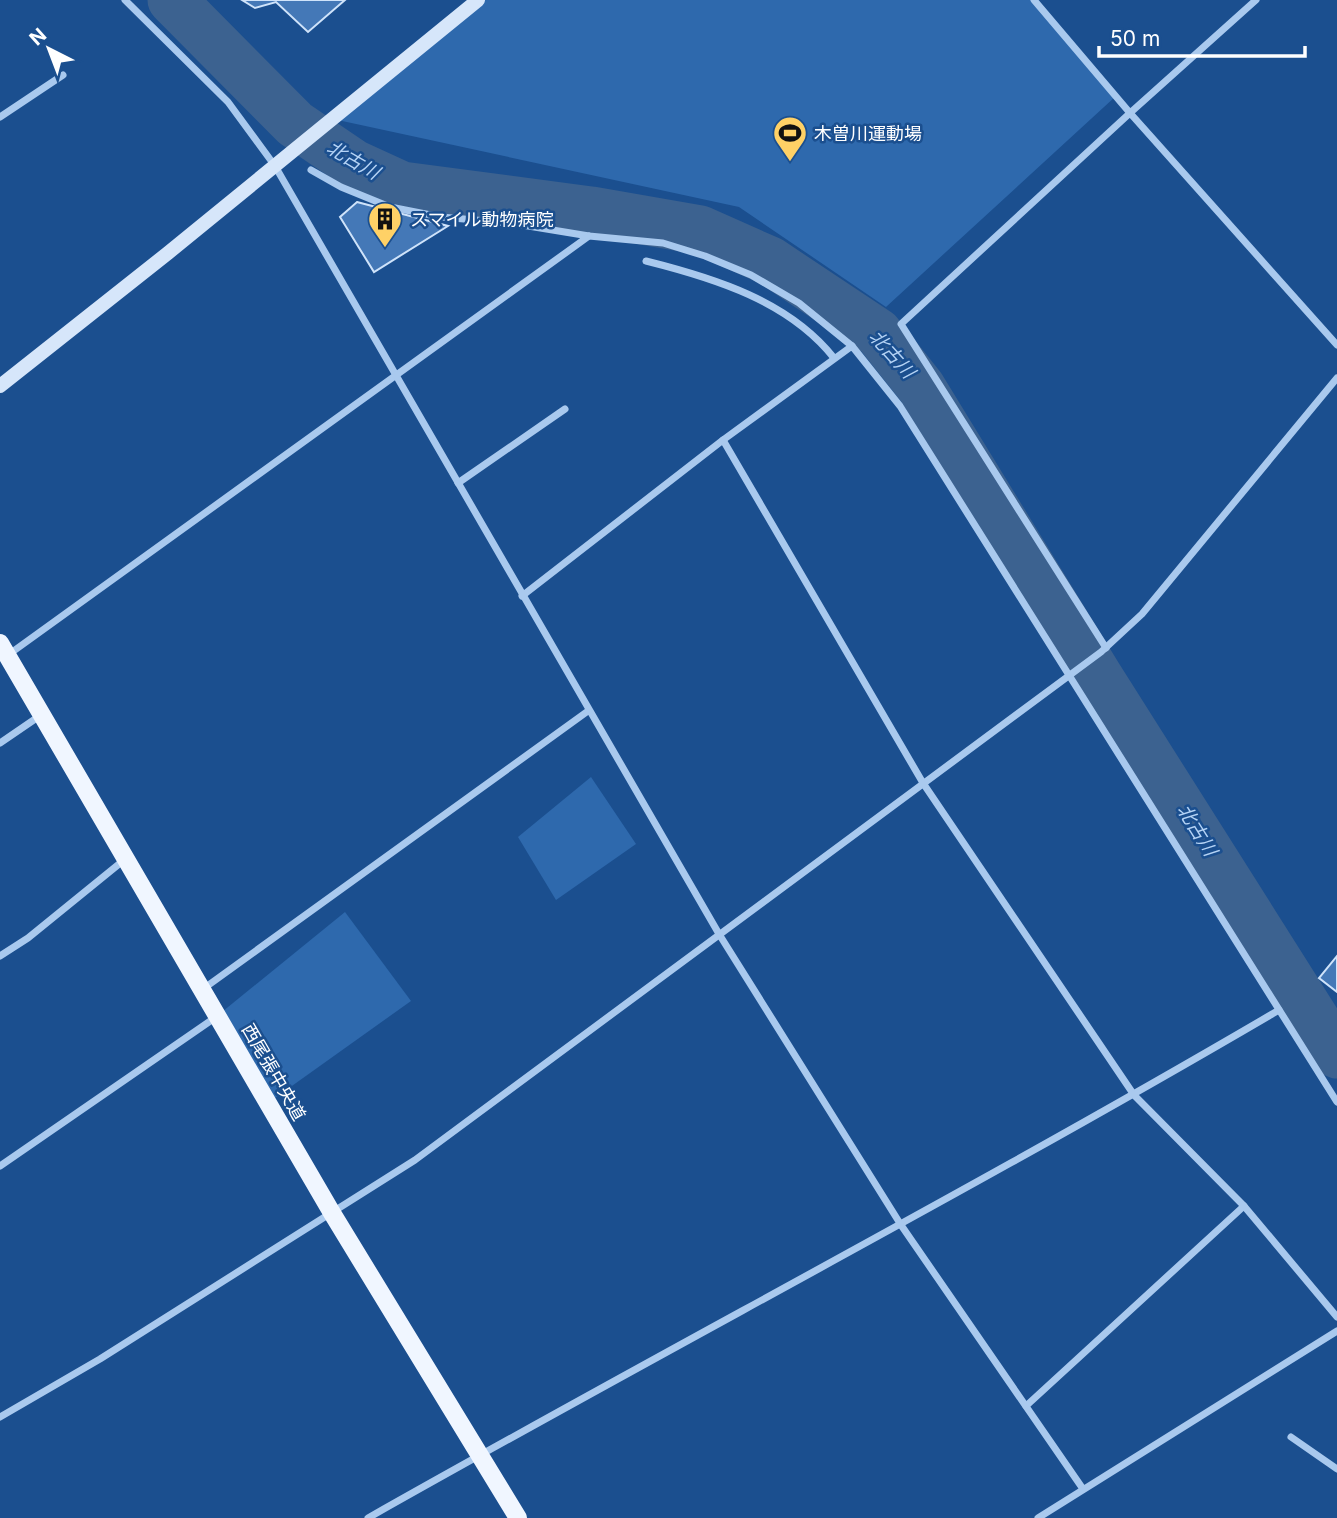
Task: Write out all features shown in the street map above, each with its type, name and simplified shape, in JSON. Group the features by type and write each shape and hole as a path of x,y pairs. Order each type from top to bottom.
{"main road":[{"name":"西尾張中央道","path":"4,649 332,1213 518,1518"}],"street":[{"path":"125,0 228,102 276,165 588,711 719,934 901,1225 1083,1489"},
{"path":"0,386 478,0"},
{"path":"1034,0 1130,113 1337,345"},
{"path":"1103,650 901,324 1256,0"},
{"path":"0,117 63,75"},
{"path":"311,170 341,187 390,207 441,217 663,243 716,260 751,275 799,303 852,346 900,406 1337,1102"},
{"path":"4,649 396,375 589,236"},
{"path":"646,261 696,274 765,302 798,323 824,345 834,358"},
{"path":"522,596 723,440 852,346"},
{"path":"0,1417 100,1359 415,1160 1103,650 1142,614 1337,378"},
{"path":"458,483 565,409"},
{"path":"723,440 923,783 1134,1096 1244,1206 1337,1317"},
{"path":"202,990 588,711"},
{"path":"0,743 42,715"},
{"path":"0,956 28,938 126,859"},
{"path":"368,1518 1134,1096 1279,1010"},
{"path":"0,1166 217,1016"},
{"path":"1026,1406 1244,1206"},
{"path":"1038,1518 1337,1331"},
{"path":"1291,1437 1337,1469"}],"shaded area":[{"name":"木曽川運動場","path":"478,0 1034,0 1116,96 886,307 739,207 333,119"},
{"path":"591,777 636,844 556,900 518,837"},
{"path":"345,912 411,1001 268,1103 217,1016"}],"building":[{"path":"242,0 345,0 308,32 276,2 255,8"},
{"name":"スマイル動物病院","path":"357,202 448,226 374,272 340,217"},
{"path":"1337,956 1337,992 1319,978"}],"waterway":[{"name":"北古川","path":"172,0 295,124 354,164 402,186 591,211 700,230 770,261 878,333 921,387 1098,676 1337,1054"}],"place":[{"name":"木曽川運動場","path":"790,163"},
{"name":"スマイル動物病院","path":"385,249"}]}
